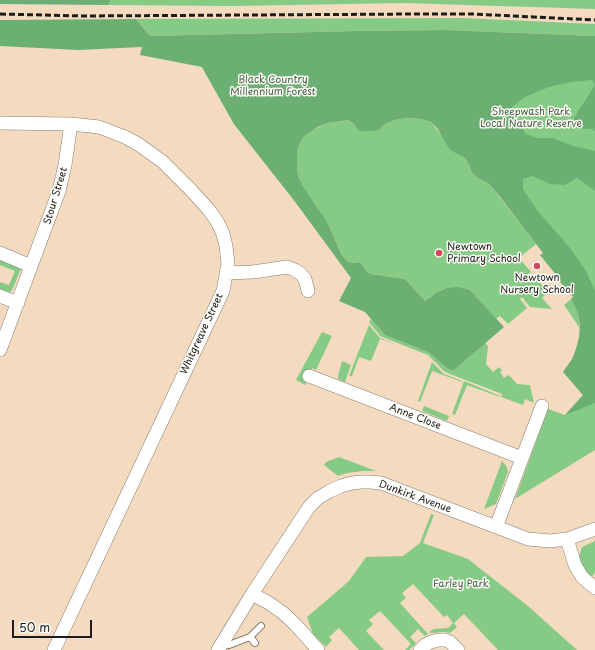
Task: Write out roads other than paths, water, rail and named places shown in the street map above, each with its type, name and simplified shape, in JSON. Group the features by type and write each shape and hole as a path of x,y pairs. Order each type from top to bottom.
{"street":[{"name":"Whitgreave Street","path":"0,123 71,124 99,127 125,137 138,144 163,162 209,210 218,223 223,234 228,264 223,291 220,298 54,650"},
{"name":"Stour Street","path":"0,350 59,192 65,166 71,124"},
{"path":"0,253 31,266"},
{"path":"227,273 253,272 287,267 296,270 301,274 305,279 308,291"},
{"path":"0,296 18,303"},
{"name":"Anne Close","path":"309,376 522,458"},
{"path":"496,527 542,406"},
{"name":"Dunkirk Avenue","path":"228,647 252,594 309,507 318,498 341,486 361,482 380,483 528,539 550,541 568,539 595,529"},
{"path":"568,539 575,566 582,578 595,588"},
{"path":"252,594 269,603 283,613 318,650"},
{"path":"420,650 431,642 445,640 450,642 458,650"}],"lane":[{"path":"228,647 250,637 261,626"},
{"path":"250,637 255,643"}],"railway":[{"path":"0,14 84,16 473,14 595,20"}],"place":[{"name":"Newtown Primary School","path":"439,253"},
{"name":"Newtown Nursery School","path":"537,266"}],"park label":[{"name":"Black Country Millennium Forest","path":"273,86"},
{"name":"Sheepwash Park Local Nature Reserve","path":"531,118"},
{"name":"Farley Park","path":"461,584"}]}
